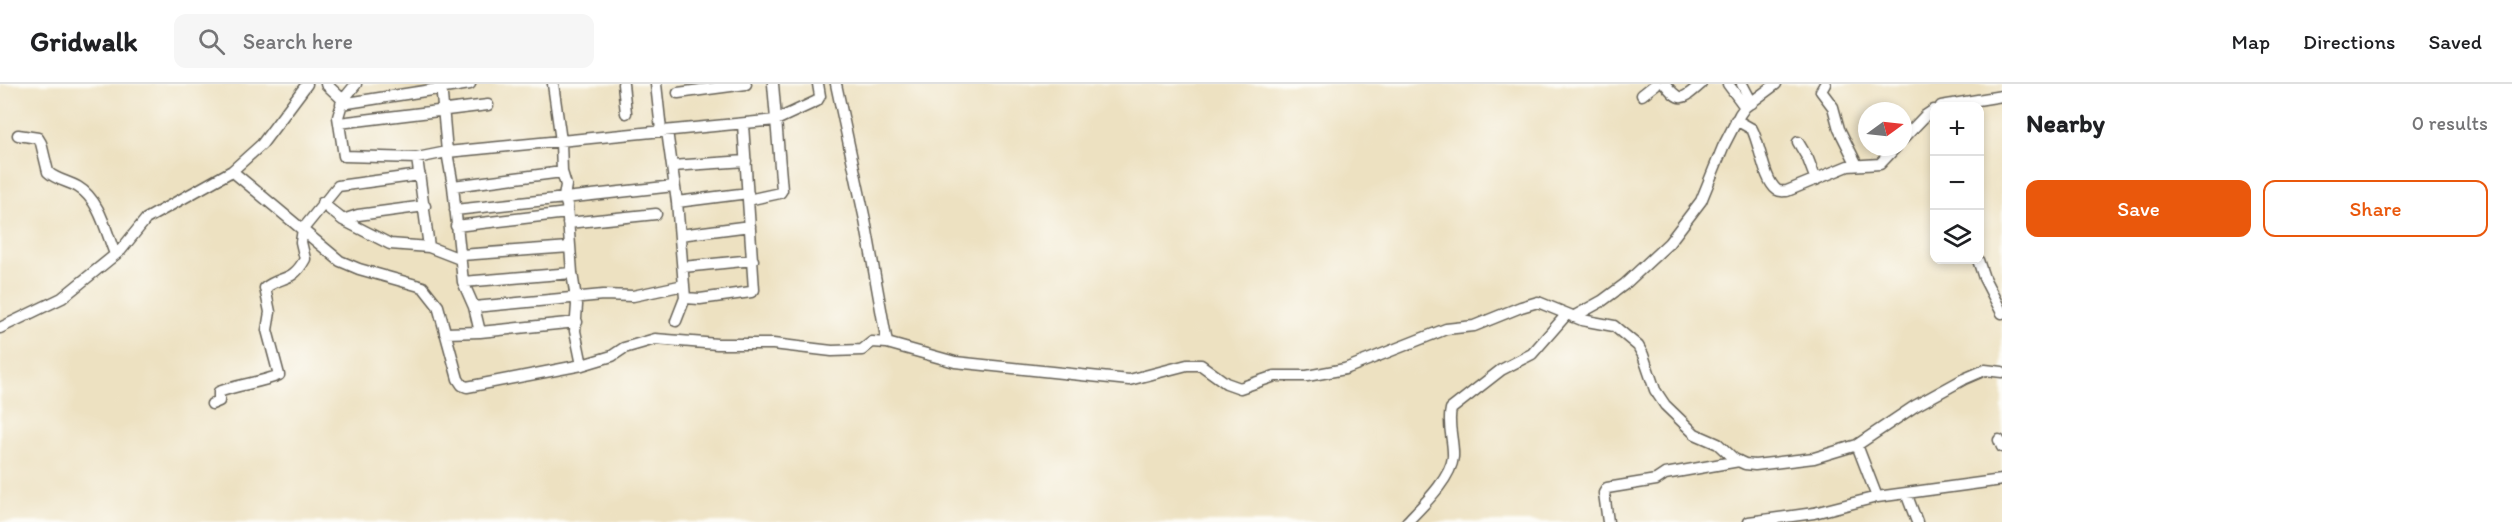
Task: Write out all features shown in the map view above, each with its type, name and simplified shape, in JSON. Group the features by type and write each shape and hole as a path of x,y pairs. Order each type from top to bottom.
{"street":[{"path":"0,328 51,306 115,254 146,219 232,171 262,144 308,84"},
{"path":"326,84 342,102"},
{"path":"356,84 342,102 339,123 344,156 417,158 664,130 776,120 817,101 820,96 818,84"},
{"path":"342,102 441,86 470,84"},
{"path":"553,84 561,141 562,172 566,184 564,197 577,301 575,331 582,365"},
{"path":"623,84 626,113"},
{"path":"657,84 672,166 683,267 685,298 676,321"},
{"path":"678,93 741,84"},
{"path":"676,202 781,191 773,84"},
{"path":"836,84 865,220 887,343"},
{"path":"1642,95 1656,84"},
{"path":"1665,84 1675,96 1684,98 1701,84"},
{"path":"1728,84 1749,105"},
{"path":"1742,84 1749,105"},
{"path":"1407,522 1439,487 1451,465 1453,458 1451,410 1494,375 1532,354 1570,316 1611,295 1669,243 1704,196 1736,120 1749,105 1776,84"},
{"path":"1825,84 1821,91 1833,107 1839,129 1857,165"},
{"path":"441,86 463,282 474,307 480,332"},
{"path":"1968,102 2002,96"},
{"path":"339,123 488,105"},
{"path":"1912,130 1930,113"},
{"path":"1736,120 1752,129 1766,172 1776,189 1787,191 1857,165 1875,165 1887,156"},
{"path":"685,298 700,299 754,290 743,124"},
{"path":"18,135 38,138 48,172 78,187 88,196 99,214 115,254"},
{"path":"1798,142 1816,180"},
{"path":"417,158 429,247"},
{"path":"672,166 746,161"},
{"path":"232,171 303,229 320,247 340,261 359,270 423,287 438,306 458,379 462,385 467,387 582,365 612,356 624,348 655,339 717,344 773,344 832,351 862,350 872,342 887,343 955,362 1129,380 1187,365 1201,365 1226,383 1240,388 1275,376 1307,376 1345,369 1446,329 1474,326 1530,304 1546,304 1570,316 1614,326 1638,346 1655,390 1665,405 1695,434 1718,444 1739,461"},
{"path":"453,186 562,172"},
{"path":"212,404 219,401 219,392 239,384 256,383 279,375 267,330 270,312 265,288 292,276 304,261 301,242 303,229 338,186 420,175"},
{"path":"455,210 674,186"},
{"path":"322,204 344,220 390,244 429,247 460,257 570,247"},
{"path":"344,220 358,215 425,206"},
{"path":"456,226 656,214"},
{"path":"680,235 750,226"},
{"path":"683,267 753,260"},
{"path":"1979,264 1985,281 2002,314"},
{"path":"463,282 572,273"},
{"path":"474,307 633,296 684,285"},
{"path":"445,333 480,332 577,322"},
{"path":"1608,522 1604,493 1609,487 1656,480 1665,474 1739,461 1755,465 1814,458 1857,445 1915,406 1964,379 1985,370 2002,372"},
{"path":"1857,445 1876,496"},
{"path":"1749,522 1814,513 1876,496 2002,480"},
{"path":"1906,493 1917,522"}]}
